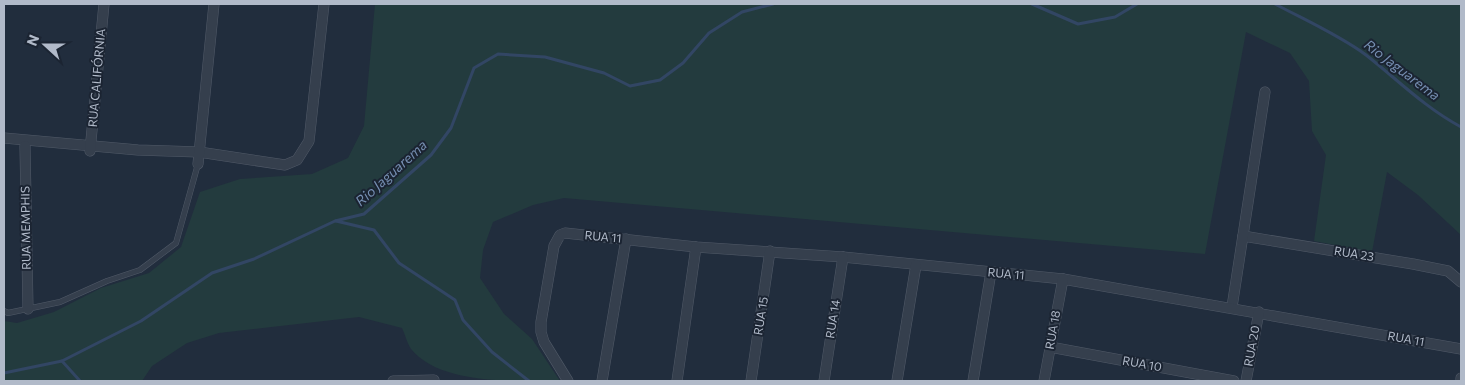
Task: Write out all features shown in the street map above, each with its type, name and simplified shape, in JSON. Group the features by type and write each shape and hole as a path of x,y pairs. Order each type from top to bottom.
{"street":[{"name":"RUA CALIFÓRNIA","path":"90,149 104,4"},
{"path":"198,164 214,4"},
{"path":"4,144 199,152 285,165 297,160 303,153 311,130 324,4"},
{"path":"1232,307 1265,92"},
{"path":"4,138 90,149"},
{"name":"RUA MEMPHIS","path":"24,146 28,309"},
{"name":"RUA 11","path":"568,381 544,342 541,332 554,246 560,234 843,257 1062,279 1232,307 1461,349"},
{"name":"RUA 23","path":"1243,236 1448,271 1461,282"},
{"path":"602,381 626,239"},
{"path":"677,381 696,246"},
{"name":"RUA 15","path":"751,381 770,252"},
{"name":"RUA 14","path":"824,381 843,257"},
{"path":"897,381 916,264"},
{"path":"973,381 991,272"},
{"name":"RUA 18","path":"1044,381 1062,279"},
{"name":"RUA 20","path":"1246,381 1259,312"},
{"name":"RUA 10","path":"1050,347 1234,381"},
{"path":"393,381 434,380"}],"lane":[{"path":"4,311 8,313 60,302 107,281 140,270 176,243 198,164"}],"green space":[{"path":"375,4 1461,4 1461,235 1418,195 1387,172 1372,252 1314,241 1326,155 1312,131 1309,81 1290,53 1246,32 1205,254 564,198 533,205 493,222 483,250 480,278 504,314 532,339 560,381 480,378 459,375 440,369 424,361 411,349 402,328 359,317 219,333 187,343 152,366 142,381 4,381 4,321 17,323 54,312 101,288 149,273 181,247 200,192 240,179 312,174 348,158 364,126"}],"waterway":[{"name":"Rio Jaguarema","path":"4,373 62,361 141,321 212,273 254,259 335,221 364,214 431,155 451,128 474,68 498,54 545,57 604,73 630,86 660,80 683,63 709,33 742,12 773,4"},
{"name":"Rio Jaguarema","path":"1032,4 1078,24 1115,17 1137,4"},
{"name":"Rio Jaguarema","path":"1275,4 1356,48 1423,102 1461,127"},
{"path":"336,221 374,230 399,263 455,300 463,320 492,352 529,381"},
{"path":"62,361 80,381"}]}
